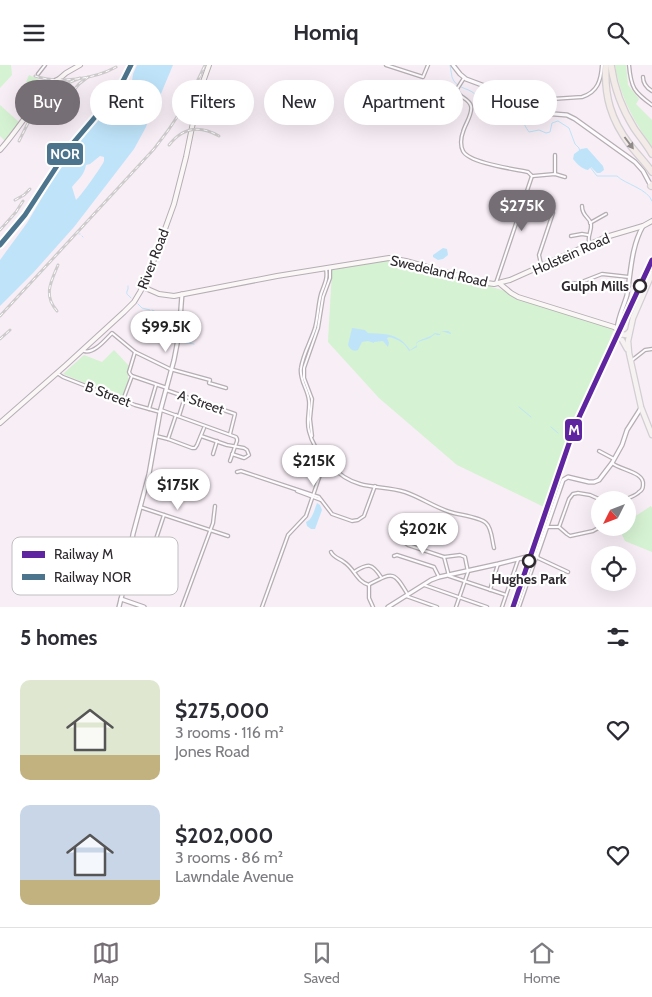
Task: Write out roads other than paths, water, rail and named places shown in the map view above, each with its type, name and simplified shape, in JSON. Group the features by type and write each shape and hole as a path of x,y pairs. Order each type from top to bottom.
{"highway":[{"path":"606,65 605,85 613,118 629,144 652,171"},
{"path":"612,65 622,100 635,125 652,150"},
{"path":"612,65 617,91 624,110 634,129 652,154"}],"main road":[{"path":"0,150 45,92 66,73 80,65"},
{"name":"River Road","path":"0,423 127,310 138,296 177,193 198,97 209,65"},
{"name":"Holstein Road","path":"498,284 541,267 606,237 643,226 652,221"},
{"name":"Swedeland Road","path":"143,287 167,296 368,261 393,259 480,282 498,284 518,297 611,326 628,341"},
{"path":"628,353 629,332 633,318 652,274"},
{"path":"138,296 152,291"},
{"path":"619,333 626,335 629,332"},
{"path":"619,333 631,361 641,407 652,435"}],"street":[{"path":"38,74 45,65"},
{"path":"386,65 423,77 428,65"},
{"path":"453,65 464,78 473,82"},
{"path":"557,99 588,95 597,87 601,80 602,65"},
{"path":"629,65 630,78 636,92 652,105"},
{"path":"643,77 645,85 652,91"},
{"path":"464,78 457,88 457,92 458,95 469,102 471,109 462,137 462,148 467,156 480,162 528,172 532,176 555,174 565,177"},
{"path":"557,114 567,115 576,119 635,162 652,186"},
{"path":"555,155 555,174"},
{"path":"498,284 532,176"},
{"path":"524,199 549,207 553,213 540,255 541,267"},
{"path":"582,206 583,213 590,223 588,235 590,245"},
{"path":"590,223 606,213"},
{"path":"619,333 618,321 624,305 636,239 643,226"},
{"path":"571,237 582,234 588,235"},
{"path":"328,268 330,277 323,297 318,328 304,368 304,377 312,399 310,419 312,440 319,454 347,479 362,485 404,492 444,510 484,521 489,528 494,548"},
{"path":"568,284 579,283 602,274 629,277"},
{"path":"132,537 149,474 160,411 172,369 179,334 182,294"},
{"path":"611,326 618,321"},
{"path":"83,350 86,352 91,351 112,333 136,353 172,369 226,388"},
{"path":"631,361 645,351 652,349"},
{"path":"123,400 132,375 128,372 136,353"},
{"name":"B Street","path":"57,373 62,377 123,400 230,434"},
{"name":"A Street","path":"132,375 186,397 235,413 230,434"},
{"path":"149,409 156,384"},
{"path":"168,439 186,397"},
{"path":"519,607 560,485 564,479 570,477 589,482 594,482 601,478 613,461 641,407"},
{"path":"156,436 195,448 204,428"},
{"path":"230,434 237,439 230,461"},
{"path":"201,436 244,449 249,455 244,458 232,454"},
{"path":"213,454 217,441"},
{"path":"598,451 613,461 617,467 641,477 643,485 641,491 636,494"},
{"path":"262,607 288,535 306,517 320,475 329,464"},
{"path":"237,471 319,497 332,514 351,521 362,519 374,486"},
{"path":"559,527 569,499 573,494 591,496"},
{"path":"140,507 228,536"},
{"path":"182,607 214,519 215,507"},
{"path":"156,537 164,515"},
{"path":"546,527 559,527 566,535 570,536 591,531"},
{"path":"405,543 444,557 463,555 466,559 468,570 456,607"},
{"path":"331,552 333,556 346,563 362,582 369,585"},
{"path":"394,555 434,567 439,577"},
{"path":"388,607 439,577 536,555"},
{"path":"536,555 538,558 568,572"},
{"path":"444,557 449,576 506,595"},
{"path":"502,607 518,559"},
{"path":"490,590 498,564"},
{"path":"354,572 364,566 370,566 376,569 381,577"},
{"path":"369,585 381,577 389,575 400,581 407,596 437,607"},
{"path":"369,585 369,599 373,607"},
{"path":"424,585 488,607"},
{"path":"119,607 123,595"},
{"path":"122,599 144,607"}],"water":[{"path":"137,65 173,65 162,91 162,80 132,80"},
{"path":"94,125 147,125 134,149 74,227 33,273 0,306 0,260 27,223 50,184 79,142","holes":["100,156 104,157 100,168 76,200 72,187 82,175 86,165"]},
{"path":"587,148 603,166 604,170 600,173 597,173 591,167 588,170 584,169 573,159 574,154 581,149"},
{"path":"443,248 447,249 448,255 438,260 433,257 433,255"},
{"path":"352,328 365,330 368,333 391,335 401,340 410,350 416,344 417,347 409,351 401,342 389,337 387,338 388,347 383,341 374,343 368,341 362,342 356,351 348,345"},
{"path":"441,331 440,335 435,334 416,344 418,341 435,333 440,334"},
{"path":"317,503 322,510 315,529 311,529 307,526 306,522 312,517"}],"waterway":[{"path":"450,65 452,77 456,84 475,94 476,99 489,101 493,106 510,108 520,117 529,132 539,130 546,133 550,132 552,123 558,121 569,128 580,152"},
{"path":"590,167 597,176 617,176 646,193 652,201"},
{"path":"128,286 127,293 131,298"},
{"path":"138,304 142,308 150,310"},
{"path":"152,310 158,313 162,329 176,341"},
{"path":"180,342 194,344"},
{"path":"519,407 531,417"},
{"path":"551,427 558,433"}],"railway":[{"path":"0,316 154,149 182,109 205,65"},
{"path":"35,76 54,80 76,79 98,75 116,67"},
{"path":"80,83 88,77"},
{"path":"19,141 28,123 51,94 63,85 80,78"},
{"path":"169,145 186,131 199,129 219,136"},
{"path":"15,200 30,189"},
{"path":"0,230 23,201"},
{"path":"57,311 49,294 58,265"},
{"path":"0,339 10,330"}],"rail line":[{"name":"NOR","path":"0,245 25,215 68,149 113,96 131,65"},
{"name":"M","path":"513,607 575,426 652,260"}],"place":[{"name":"Gulph Mills","path":"640,286"},
{"name":"Hughes Park","path":"529,561"}]}
